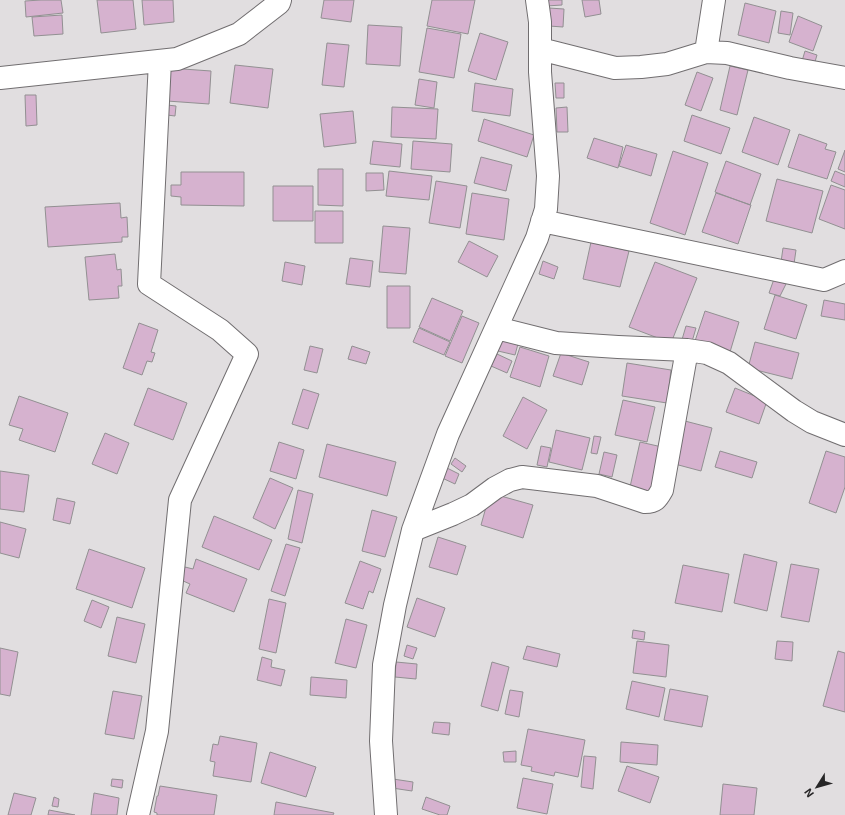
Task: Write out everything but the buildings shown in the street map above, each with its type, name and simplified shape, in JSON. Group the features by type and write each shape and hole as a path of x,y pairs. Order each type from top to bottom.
{"street":[{"path":"0,78 176,59 239,34 279,3 280,0"},
{"path":"386,815 381,740 384,665 395,605 413,530 448,434 537,238 546,209 548,176 540,72 540,22 537,0"},
{"path":"706,52 714,0"},
{"path":"540,49 615,68 667,64 706,52 727,53 790,68 845,78"},
{"path":"138,815 157,732 180,500 247,354 220,330 149,284 160,61"},
{"path":"542,221 824,280 845,271"},
{"path":"497,328 556,343 618,348 687,350 707,353 730,363 794,411 812,422 845,435"},
{"path":"413,530 472,505 495,488 510,480 522,476 597,486 645,502 652,502 658,499 662,490 687,350"},
{"path":"384,782 399,815"}]}
